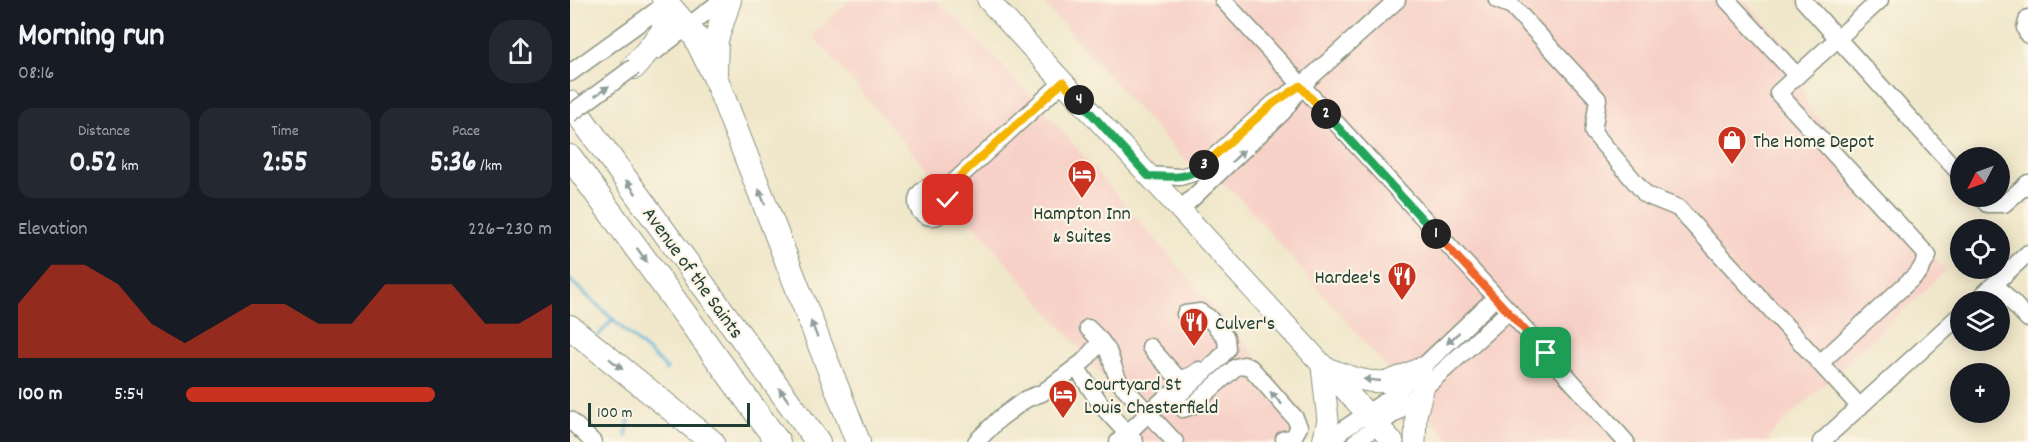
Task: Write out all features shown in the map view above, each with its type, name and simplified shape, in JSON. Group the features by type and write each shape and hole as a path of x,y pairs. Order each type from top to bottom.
{"highway":[{"path":"715,77 716,40 729,0"},
{"path":"667,1 696,36 715,77 858,442"},
{"path":"634,67 663,32 667,1"},
{"name":"Avenue of the Saints","path":"570,103 818,442"},
{"name":"Avenue of the Saints","path":"570,157 778,442"},
{"path":"570,327 712,442"}],"main road":[{"path":"988,0 1393,442"},
{"path":"1322,367 1366,381 1378,382 1391,380 1421,368"},
{"path":"1322,367 1328,420 1323,442"},
{"path":"1415,442 1416,416 1423,389"}],"street":[{"path":"570,114 722,0"},
{"path":"1223,0 1509,311 1626,442"},
{"path":"1148,176 1180,177 1197,172 1274,103 1300,86 1397,0"},
{"path":"1497,0 1512,6 1598,99 1593,132 1646,195 1678,208 1860,407"},
{"path":"1727,0 1797,76"},
{"path":"1803,0 1950,163"},
{"path":"1820,363 1919,272 1928,256 1778,93 1880,0"},
{"path":"570,73 667,1"},
{"path":"2028,18 2025,28 2028,35"},
{"path":"944,191 1063,82"},
{"path":"1180,210 1283,112 1300,86"},
{"path":"2010,199 2028,183"},
{"path":"1987,291 2028,253"},
{"path":"1995,284 2028,319"},
{"path":"1355,442 1390,398 1496,297"},
{"path":"1329,442 1344,429 1402,408 1509,311"},
{"path":"1076,367 1127,439 1149,414 1175,401 1227,349 1226,338 1208,317 1200,312 1185,314"},
{"path":"1821,442 1950,324"},
{"path":"1088,328 1101,340 1108,351 1114,373 1175,442"},
{"path":"1150,346 1176,376 1182,379 1192,375 1217,352 1226,338"},
{"path":"976,442 999,419 1026,399 1042,393 1084,361 1101,340"},
{"path":"1175,401 1192,406 1236,367 1244,365 1251,368 1295,418 1299,427 1293,438 1284,439"},
{"path":"570,420 589,441"}],"shaded area":[{"path":"850,0 935,0 966,27 1048,115 1304,412 1305,435 1299,442 1109,442 1137,416 813,35"},
{"path":"1041,0 1745,0 1789,48 1809,108 1946,270 1767,438 1770,442 1451,442 1236,194 1181,157"}],"waterway":[{"path":"570,280 667,369 665,370"},
{"path":"598,336 613,319"},
{"path":"626,436 630,414"}],"place":[{"name":"The Home Depot","path":"1732,166"},
{"name":"Hampton Inn & Suites","path":"1082,200"},
{"name":"Hardee's","path":"1402,302"},
{"name":"Culver's","path":"1194,348"},
{"name":"Courtyard St Louis Chesterfield","path":"1063,420"}],"route":[{"path":"948,200 944,191 1063,82 1148,176 1171,177 1197,172 1274,103 1300,86 1546,353"}]}
